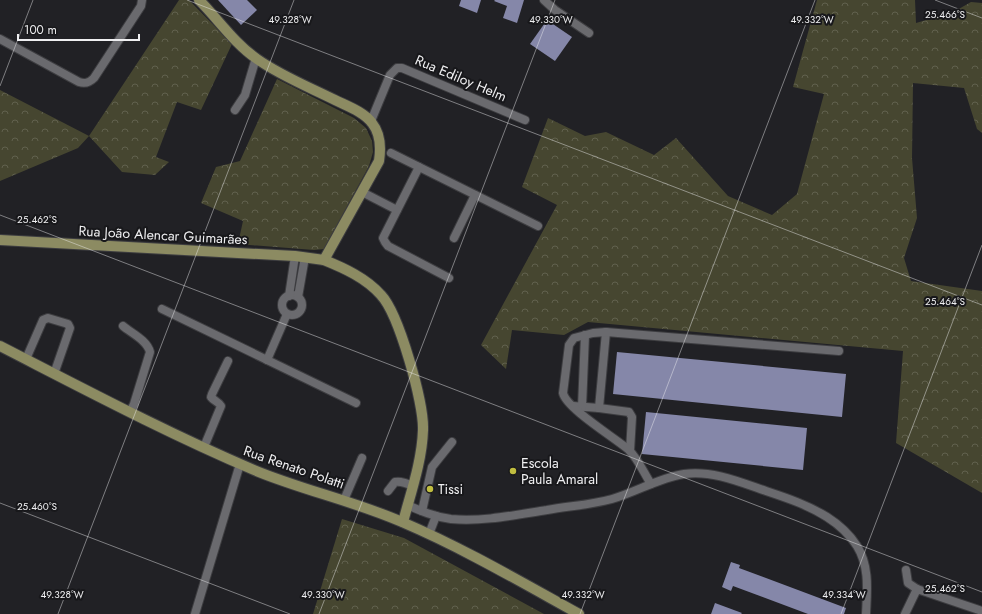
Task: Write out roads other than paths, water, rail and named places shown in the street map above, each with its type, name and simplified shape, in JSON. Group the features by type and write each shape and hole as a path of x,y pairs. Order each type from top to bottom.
{"main road":[{"path":"199,0 242,47 256,58 276,71 356,111 371,121 375,127 380,155 376,168 324,260"},
{"name":"Rua João Alencar Guimarães","path":"0,240 300,256 324,260 354,275 374,288 382,296 392,313 413,376 422,415 422,436 418,461 403,522"},
{"name":"Rua Renato Polatti","path":"0,346 130,412 240,464 278,479 344,500 403,522 429,534 488,564 579,614"}],"street":[{"path":"0,38 79,82 90,82 141,6 142,0"},
{"path":"544,0 555,10 589,33"},
{"path":"235,110 245,95 256,58"},
{"name":"Rua Ediloy Helm","path":"371,121 390,75 396,68 402,68 525,120"},
{"path":"391,152 538,226"},
{"path":"419,167 383,238 388,246 448,278"},
{"path":"362,192 397,210"},
{"path":"454,238 475,195"},
{"path":"300,256 298,297 302,304 300,311 294,315 287,314 284,311 282,304 289,296 300,256"},
{"path":"289,296 298,297"},
{"path":"162,309 356,403"},
{"path":"267,360 287,314"},
{"path":"26,360 43,320 48,318 68,324 70,328 54,374"},
{"path":"123,326 145,342 150,352 134,404 130,412"},
{"path":"599,408 606,332"},
{"path":"651,484 630,451 567,401 563,393 569,344 574,338 606,332 839,351"},
{"path":"582,407 585,335"},
{"path":"204,447 221,406 211,397 228,361"},
{"path":"572,406 631,413 630,451"},
{"path":"422,511 432,467 452,442"},
{"path":"344,500 362,458"},
{"path":"418,461 432,467"},
{"path":"195,614 240,464"},
{"path":"407,505 436,516 467,520 499,517 598,502 625,495 651,484 684,474 716,475 804,505 828,518 850,536 857,546 867,572 868,614"},
{"path":"388,491 395,482 403,482 413,486"},
{"path":"429,534 436,516"},
{"path":"906,570 908,583 917,589 982,611"},
{"path":"905,614 917,589"}],"place":[{"name":"Escola Paula Amaral","path":"513,471"},
{"name":"Tissi","path":"430,489"}]}
